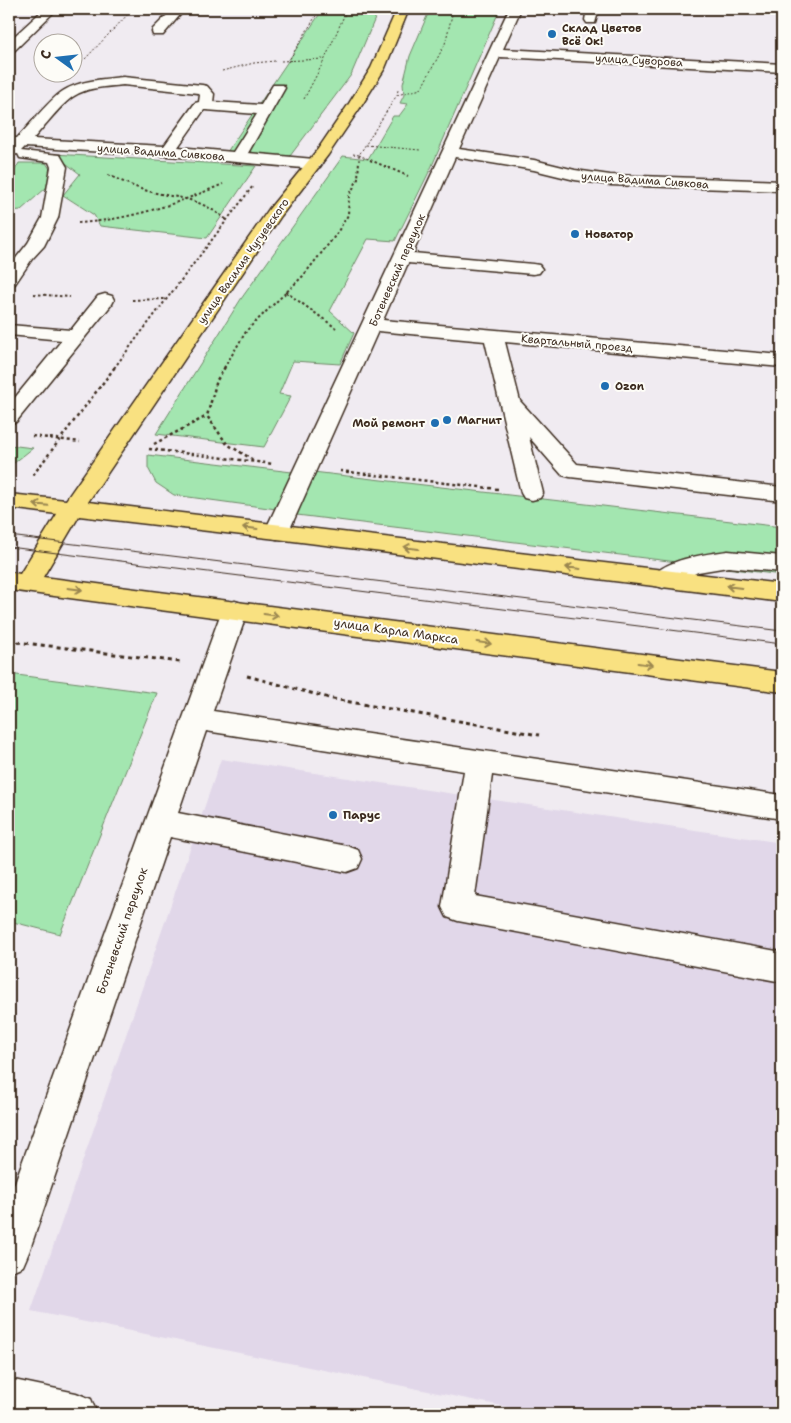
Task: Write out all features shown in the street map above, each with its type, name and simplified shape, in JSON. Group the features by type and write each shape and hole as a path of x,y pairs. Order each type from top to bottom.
{"main road":[{"name":"улица Василия Чугуевского","path":"18,582 116,446 275,213 314,164 355,105 378,68 403,9"},
{"path":"10,502 277,531 782,593"},
{"name":"улица Карла Маркса","path":"18,582 782,682"}],"street":[{"path":"9,48 51,9"},
{"path":"158,32 179,9"},
{"name":"Ботеневский переулок","path":"277,531 515,9"},
{"path":"9,35 22,36"},
{"name":"улица Суворова","path":"495,52 782,68"},
{"path":"12,149 67,94 101,83 123,81 198,88 207,94 206,106"},
{"path":"238,157 278,86"},
{"path":"168,151 200,106 266,110"},
{"path":"9,280 25,256 35,246 48,223 59,167 55,158 12,149"},
{"name":"улица Вадима Сивкова","path":"12,149 168,151 238,157 268,162 314,164"},
{"name":"улица Вадима Сивкова","path":"450,152 534,165 575,175 610,180 782,186"},
{"path":"403,257 533,269"},
{"path":"9,418 105,300"},
{"path":"11,330 76,336"},
{"name":"Квартальный проезд","path":"368,334 493,335 782,361"},
{"path":"493,335 532,493"},
{"path":"9,390 30,392"},
{"path":"509,402 570,470 782,494"},
{"path":"663,579 693,564 728,558 782,564"},
{"name":"Ботеневский переулок","path":"9,1252 235,610"},
{"path":"196,719 782,807"},
{"path":"480,762 458,907 782,967"},
{"path":"160,822 347,858"},
{"path":"9,1400 76,1414"}],"path":[{"path":"82,62 133,9"},
{"path":"310,87 278,86 288,61 320,9"},
{"path":"303,101 325,59 346,9"},
{"path":"448,9 452,15 445,44 421,89 397,95 366,145 450,152"},
{"path":"215,73 254,63 325,59"},
{"path":"359,155 358,179 349,196 348,215 335,236 314,262 247,330 217,380 207,416 146,449 532,493"},
{"path":"55,158 104,172 150,192 188,198 210,207 227,220"},
{"path":"48,223 84,223 121,217 188,198 268,162"},
{"path":"10,502 61,439 262,174 268,162"},
{"path":"286,292 343,333 368,334"},
{"path":"207,416 227,444 256,462"},
{"path":"26,436 116,446"},
{"path":"9,641 215,667 333,699 548,736"}],"shaded area":[{"path":"221,759 782,843 782,1414 542,1414 31,1311"}],"green space":[{"path":"323,9 379,9 351,75 290,156 227,152"},
{"path":"430,9 500,9 431,168 395,241 368,239 330,311 354,333 340,364 293,361 279,394 291,396 264,447 156,434 241,299 343,156 368,159 393,116 399,116 408,104 400,103 404,95 403,84 410,56"},
{"path":"54,154 256,166 207,238 100,226 94,215 63,195 80,174"},
{"path":"19,163 46,163 52,172 46,188 21,210 9,211 9,180"},
{"path":"9,445 33,448 9,467"},
{"path":"148,455 292,472 276,509 174,495 156,483 148,468"},
{"path":"313,472 782,527 782,575 297,515"},
{"path":"9,674 157,693 60,934 9,921"}],"tram line":[{"path":"9,536 782,631"},
{"path":"9,547 782,644"}],"place":[{"name":"Склад Цветов Всё Ок!","path":"552,34"},
{"name":"Новатор","path":"575,234"},
{"name":"Ozon","path":"605,386"},
{"name":"Магнит","path":"447,420"},
{"name":"Мой ремонт","path":"435,423"},
{"name":"Парус","path":"333,815"}]}
